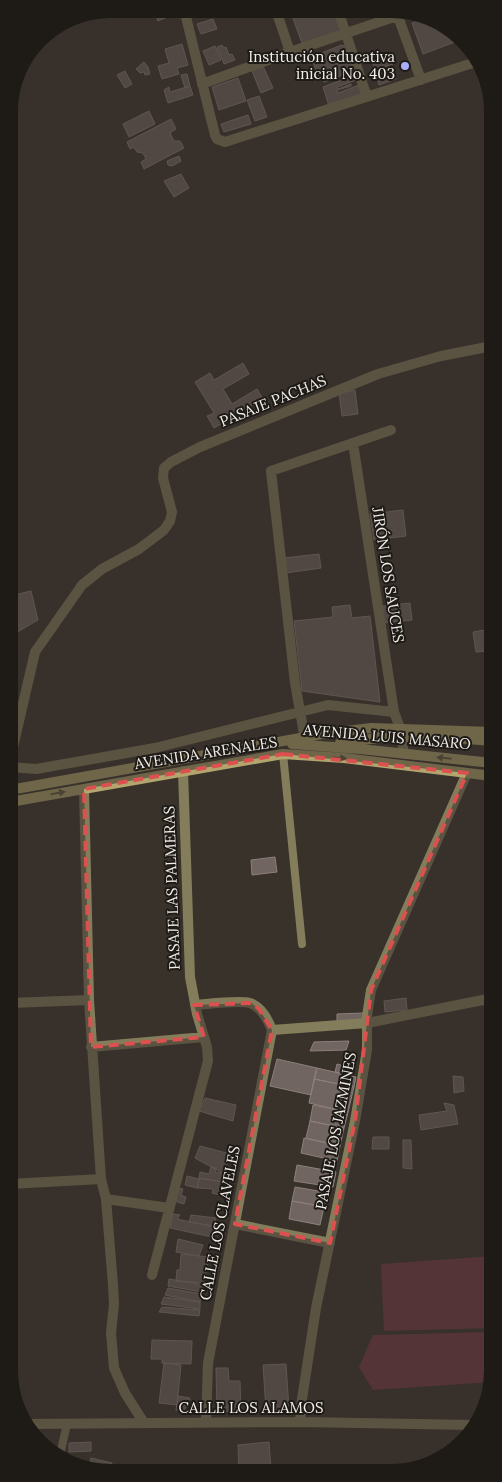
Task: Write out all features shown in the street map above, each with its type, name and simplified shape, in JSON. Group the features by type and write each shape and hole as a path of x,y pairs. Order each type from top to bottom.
{"main road":[{"name":"AVENIDA ARENALES","path":"18,789 278,742 306,744 371,728 400,732 484,732"},
{"path":"283,754 306,744 324,746 400,732 417,736 484,740"},
{"name":"AVENIDA LUIS MASARO","path":"324,746 484,762"},
{"name":"AVENIDA ARENALES","path":"18,801 283,754 344,758 408,766"},
{"name":"AVENIDA LUIS MASARO","path":"408,766 484,775"}],"street":[{"path":"186,18 215,136 217,139 225,142 472,63"},
{"path":"279,18 290,52"},
{"path":"340,18 367,97"},
{"path":"202,84 387,18"},
{"path":"398,18 420,80"},
{"name":"PASAJE PACHAS","path":"18,725 35,652 82,585 102,569 139,549 164,530 170,521 172,512 163,478 164,468 171,462 200,447 378,374 441,356 484,348"},
{"path":"306,744 295,683 271,471 391,430"},
{"name":"JIRÓN LOS SAUCES","path":"353,443 394,712 400,732"},
{"path":"18,768 36,769 156,748 328,705 394,712"},
{"path":"400,732 404,754"},
{"name":"PASAJE LAS PALMERAS","path":"152,1275 208,1061 207,1047 195,1005 190,977 183,771"},
{"name":"PASAJE LOS JAZMINES","path":"300,1422 316,1308 356,1121 367,1050 367,1023 371,990 467,773"},
{"path":"84,789 91,1047 101,1179 106,1199 114,1304 112,1333 114,1368 125,1393 144,1423"},
{"path":"18,1003 89,1000"},
{"path":"195,1005 251,1003 266,1017 272,1030 367,1023 484,1000"},
{"name":"CALLE LOS CLAVELES","path":"206,1422 208,1363 272,1030"},
{"path":"91,1047 204,1037"},
{"path":"18,1184 101,1179"},
{"path":"106,1199 169,1208"},
{"path":"235,1224 330,1243"},
{"name":"CALLE LOS ALAMOS","path":"34,1424 300,1422 467,1425"}],"lane":[{"path":"283,754 302,944"},
{"path":"61,1450 67,1424"}],"highlighted area":[{"path":"283,754 467,773 371,990 355,1121 330,1243 235,1224 272,1030 259,1009 251,1003 194,1005 204,1037 91,1047 84,789"}],"shaded area":[{"path":"484,1257 484,1328 384,1331 381,1264"},
{"path":"484,1332 484,1383 373,1390 359,1367 373,1335"}],"building":[{"path":"293,18 338,18 343,31 303,46"},
{"path":"213,19 217,29 201,34 197,24"},
{"path":"417,21 432,27 454,42 423,54 412,23"},
{"path":"182,44 188,65 177,68 179,74 162,79 158,66 169,63 165,49"},
{"path":"222,45 224,48 226,47 229,55 232,54 235,60 224,64 217,47"},
{"path":"342,45 348,47 351,54 344,57 346,62 350,61 356,70 324,82 322,77 319,78 311,57"},
{"path":"215,46 221,60 209,65 203,51"},
{"path":"389,54 393,64 375,70 372,60"},
{"path":"144,62 150,74 145,75 144,72 140,73 136,69"},
{"path":"263,66 273,88 261,93 252,71"},
{"path":"392,68 396,79 379,85 376,74"},
{"path":"125,71 132,84 125,88 117,75"},
{"path":"187,74 190,86 185,88 181,75"},
{"path":"355,75 356,80 337,87 338,89 351,84 351,86 337,90 338,93 359,85 364,94 329,106 323,87"},
{"path":"238,78 246,101 219,110 212,87"},
{"path":"190,86 193,95 168,103 164,90 169,87 170,92"},
{"path":"259,96 267,117 255,121 247,100"},
{"path":"149,111 155,124 129,137 123,124"},
{"path":"248,115 251,124 224,132 221,124"},
{"path":"171,119 176,129 170,133 174,141 180,141 184,148 144,169 141,162 146,159 143,153 137,152 134,147 130,149 127,142"},
{"path":"179,156 181,161 172,166 168,165 167,161"},
{"path":"181,174 189,188 174,197 164,181"},
{"path":"243,363 249,374 223,389 232,404 257,389 263,399 214,428 207,416 214,413 195,382 210,373 214,380"},
{"path":"355,390 358,414 342,416 339,393"},
{"path":"403,510 406,536 374,540 370,514"},
{"path":"319,554 321,568 286,573 284,558"},
{"path":"31,591 38,620 18,632 18,594"},
{"path":"410,603 412,620 383,623 382,606"},
{"path":"350,605 352,618 370,616 380,702 302,691 294,621 333,617 332,607"},
{"path":"484,630 484,651 476,652 473,632"},
{"path":"275,857 277,872 252,875 251,860"},
{"path":"406,998 407,1010 385,1012 384,1001"},
{"path":"363,1013 363,1021 337,1023 337,1014"},
{"path":"349,1041 346,1050 310,1051 314,1042"},
{"path":"277,1059 317,1068 311,1095 270,1086"},
{"path":"337,1064 349,1067 347,1075 335,1072"},
{"path":"317,1068 356,1077 354,1087 314,1079"},
{"path":"453,1076 463,1077 464,1091 454,1093"},
{"path":"314,1079 354,1087 348,1112 309,1103"},
{"path":"205,1098 236,1105 233,1121 199,1111"},
{"path":"444,1103 454,1105 458,1124 421,1130 419,1115 447,1111"},
{"path":"313,1105 348,1112 344,1128 310,1121"},
{"path":"310,1121 344,1128 340,1146 306,1138"},
{"path":"373,1137 389,1137 389,1149 372,1149"},
{"path":"304,1138 340,1146 337,1161 301,1153"},
{"path":"403,1140 411,1140 412,1169 403,1168"},
{"path":"200,1146 230,1154 224,1174 195,1158"},
{"path":"297,1165 336,1172 333,1187 294,1181"},
{"path":"211,1167 216,1168 215,1172 224,1174 223,1182 199,1178 200,1172 209,1174"},
{"path":"187,1176 199,1179 197,1188 185,1185"},
{"path":"199,1178 223,1182 220,1195 212,1193 213,1189 197,1188"},
{"path":"295,1187 330,1193 327,1207 292,1201"},
{"path":"178,1188 183,1189 181,1195 186,1197 184,1204 174,1201"},
{"path":"292,1201 324,1207 320,1225 289,1219"},
{"path":"173,1214 180,1215 177,1219 214,1227 212,1237 170,1228"},
{"path":"191,1215 216,1218 214,1226 189,1222"},
{"path":"178,1239 203,1245 199,1256 176,1252"},
{"path":"181,1254 209,1257 204,1283 176,1281 177,1270 180,1270"},
{"path":"169,1279 204,1285 202,1292 168,1286"},
{"path":"168,1288 202,1294 200,1302 165,1295"},
{"path":"164,1297 200,1302 200,1309 161,1304"},
{"path":"162,1307 200,1310 199,1316 159,1312"},
{"path":"152,1340 192,1341 191,1364 162,1363 162,1359 151,1359"},
{"path":"164,1363 181,1365 177,1405 159,1403"},
{"path":"286,1364 289,1409 266,1410 263,1365"},
{"path":"216,1368 228,1368 229,1381 240,1381 241,1411 217,1412"},
{"path":"178,1396 190,1398 189,1404 183,1411 176,1410"},
{"path":"91,1442 91,1451 69,1452 69,1443"},
{"path":"269,1442 271,1464 239,1464 238,1445"},
{"path":"91,1458 112,1463 105,1464 90,1462"}],"place":[{"name":"Institución educativa inicial No. 403","path":"405,66"}]}
